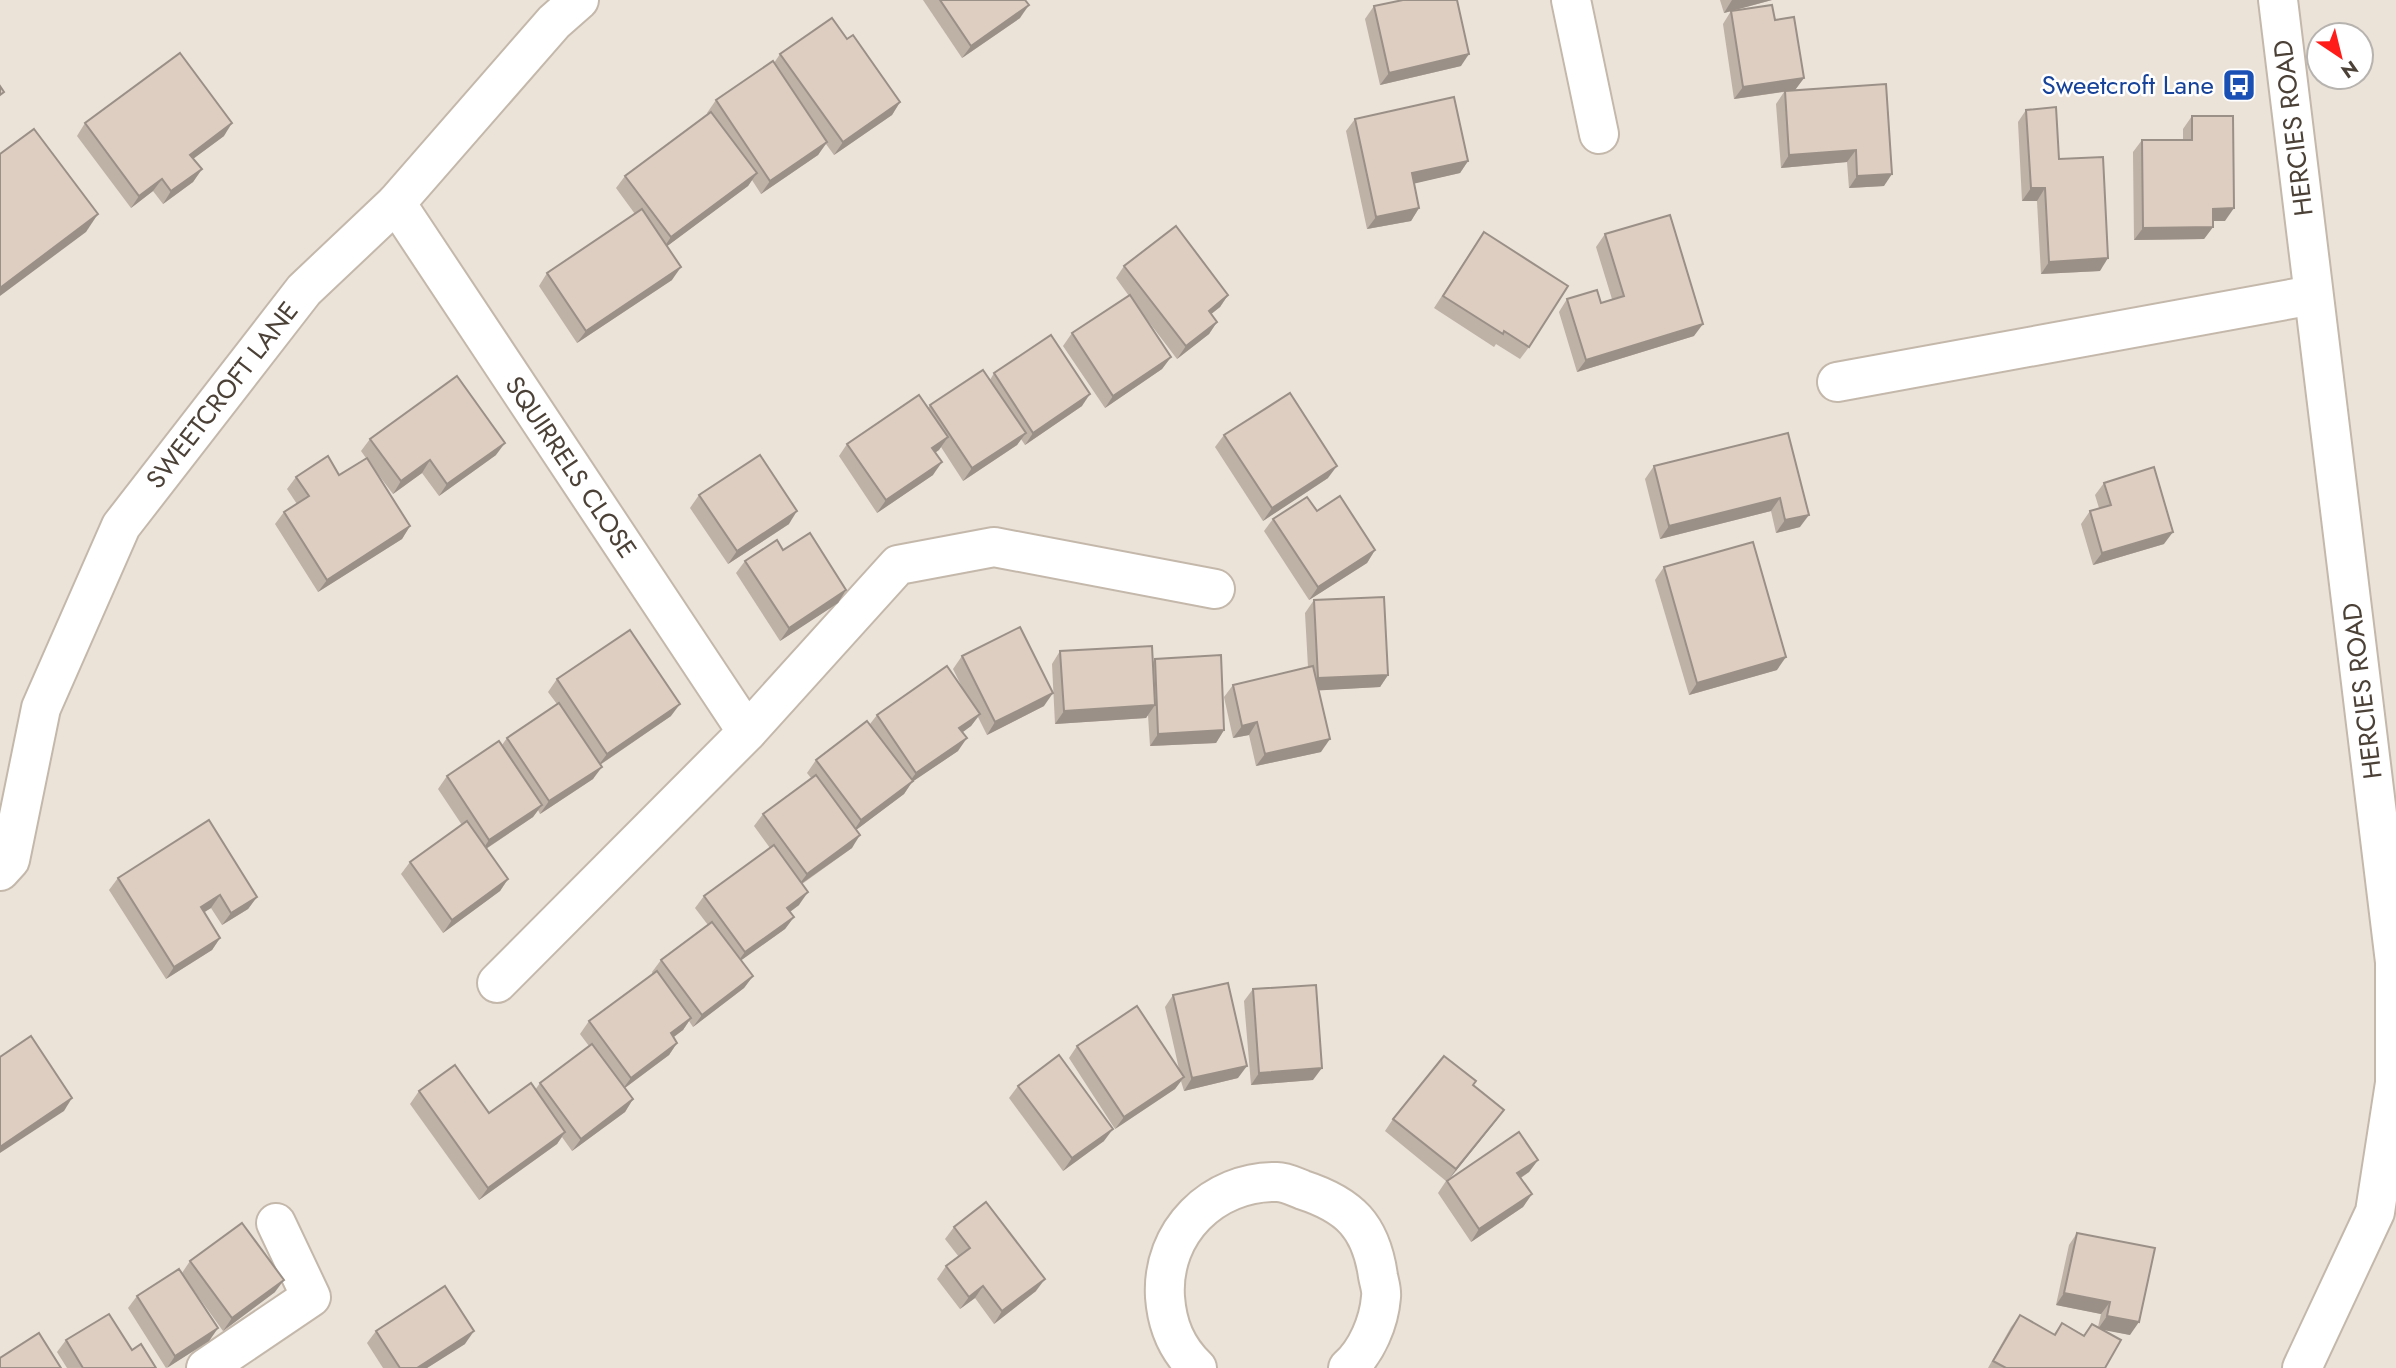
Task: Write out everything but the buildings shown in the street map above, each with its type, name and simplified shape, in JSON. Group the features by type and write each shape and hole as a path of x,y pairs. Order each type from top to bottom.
{"street":[{"name":"SWEETCROFT LANE","path":"0,871 10,860 40,708 121,526 304,289 396,203 554,22 579,0"},
{"path":"1571,0 1599,134"},
{"name":"HERCIES ROAD","path":"2277,0 2395,962 2395,1083 2375,1212 2302,1368"},
{"name":"SQUIRRELS CLOSE","path":"396,203 747,732"},
{"path":"1837,382 2313,295"},
{"path":"497,983 747,732 898,565 994,547 1215,589"},
{"path":"1184,1364 1166,1318 1164,1280 1169,1256 1187,1223 1206,1203 1240,1187 1279,1182 1328,1198 1340,1205 1365,1233 1375,1252 1381,1296 1373,1335 1348,1368"},
{"path":"206,1368 311,1297 276,1223"}],"shaded area":[{"path":"0,0 2396,0 2396,1368 0,1368"}],"place":[{"name":"Sweetcroft Lane","path":"2239,85"}]}
